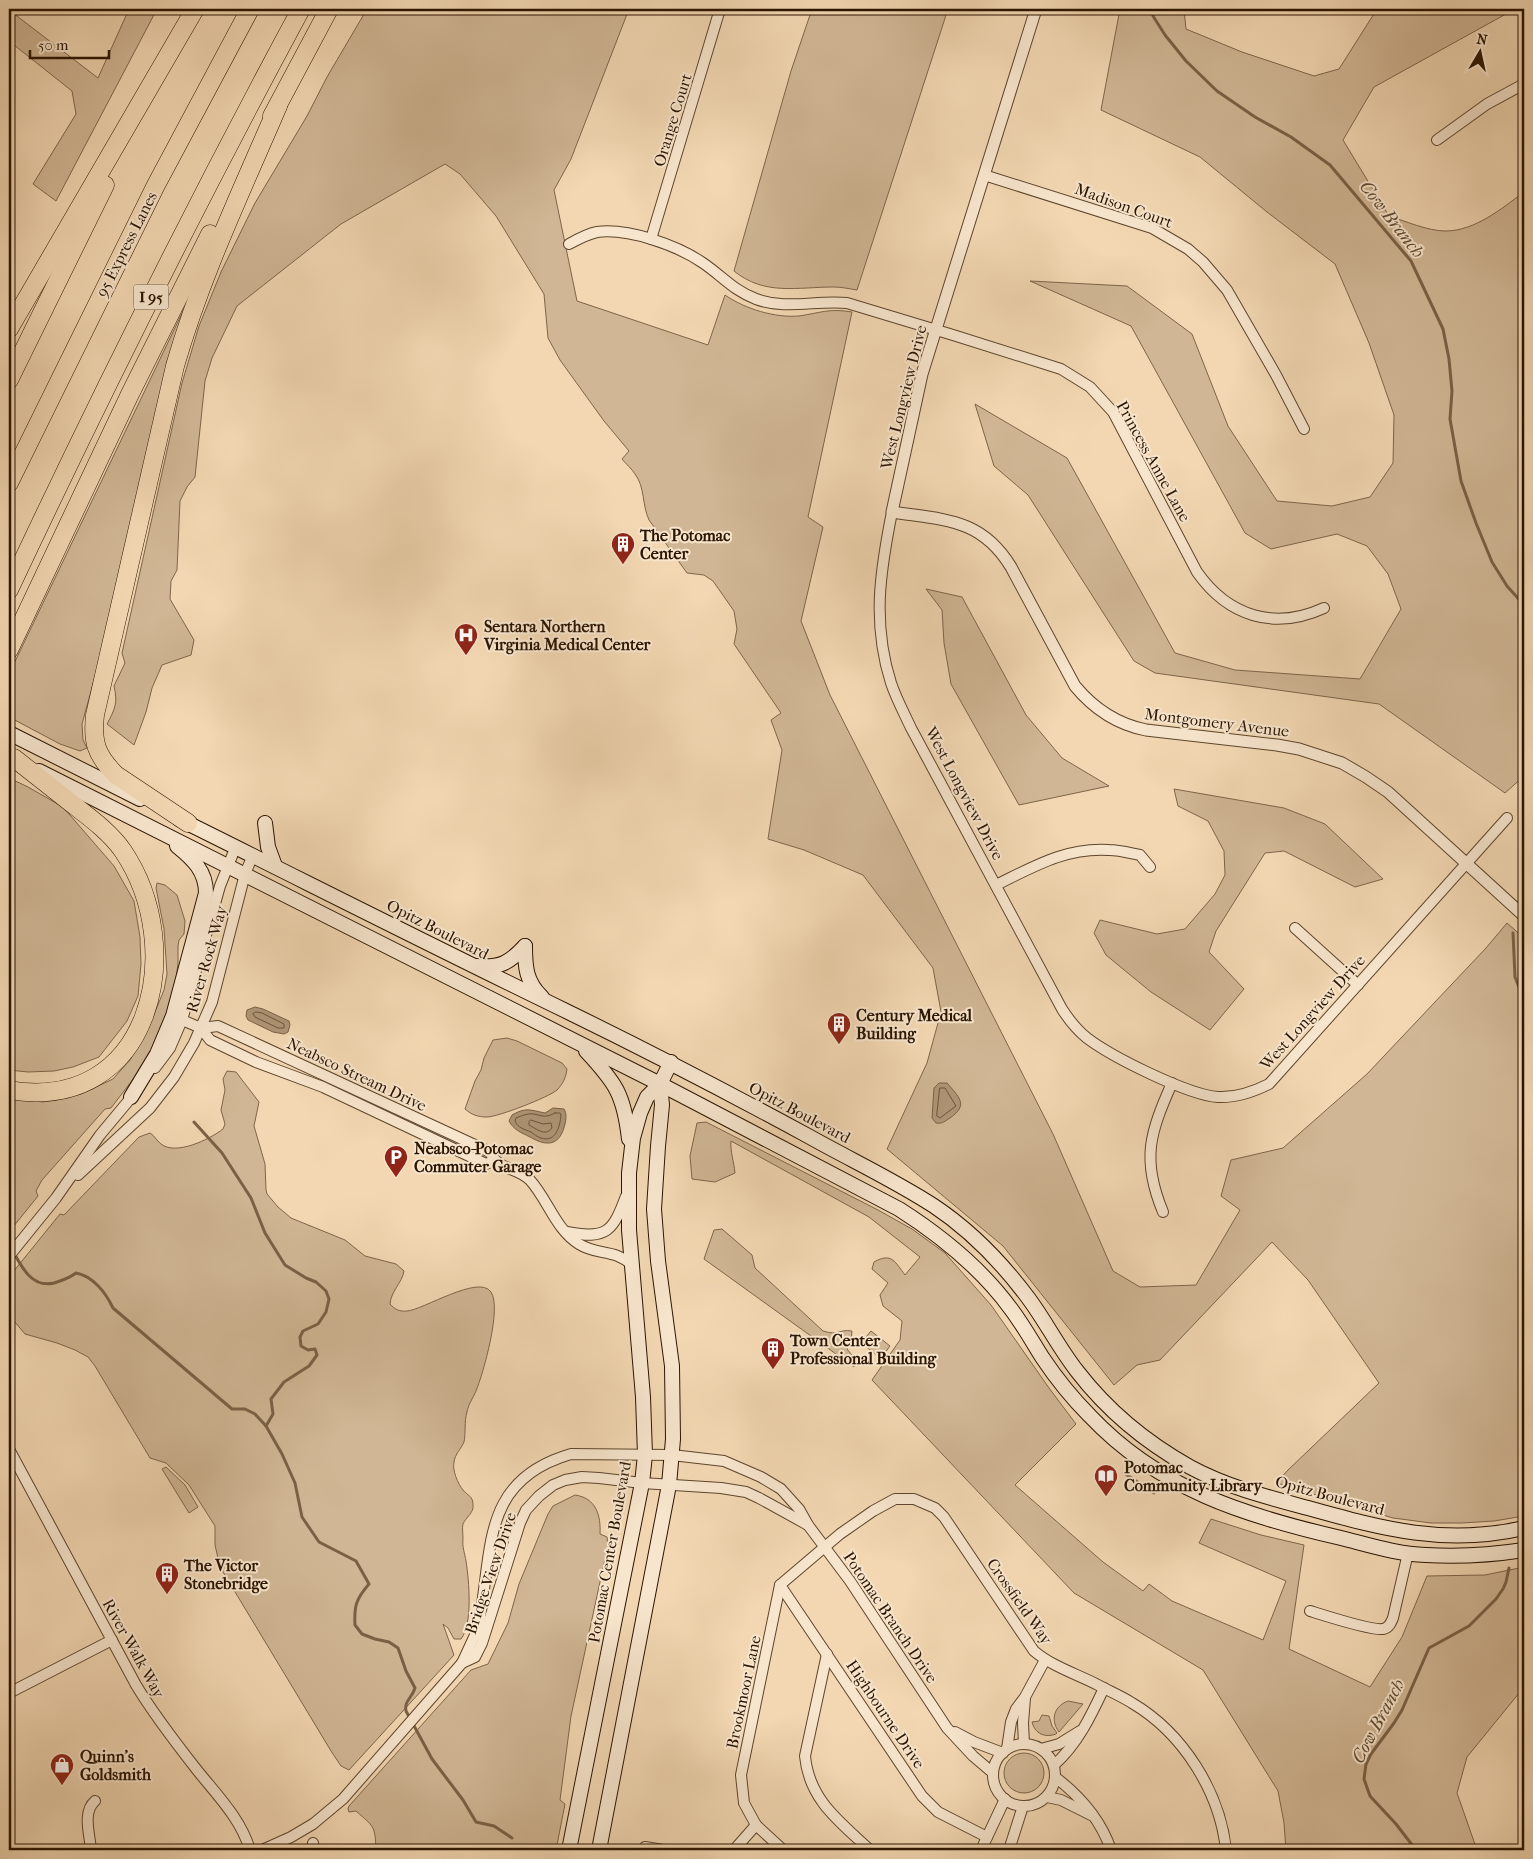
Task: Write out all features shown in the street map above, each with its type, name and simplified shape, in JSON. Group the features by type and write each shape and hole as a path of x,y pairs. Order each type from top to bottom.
{"highway":[{"path":"9,328 195,9"},
{"name":"95 Express Lanes","path":"9,483 156,184 250,9"},
{"name":"I 95","path":"9,590 148,303 251,101 301,9"},
{"path":"9,650 130,394 228,200 329,9"},
{"path":"9,380 172,50"},
{"path":"188,823 116,775 106,765 94,741 95,714 175,366 188,321 214,253 278,106"},
{"path":"9,1090 43,1092 74,1086 90,1079 116,1060 131,1043 141,1023 153,982 156,961 152,921 141,884 122,850 97,823 11,757"}],"main road":[{"name":"Opitz Boulevard","path":"9,733 472,966 671,1062 937,1208 960,1226 1009,1274 1030,1301 1076,1370 1095,1393 1135,1429 1162,1450 1189,1466 1221,1482 1248,1492 1399,1531 1457,1536 1486,1535 1524,1528"},
{"path":"11,757 660,1084 899,1209 950,1244 993,1286 1042,1357 1089,1416 1109,1435 1152,1468 1178,1484 1223,1505 1318,1533 1408,1553 1459,1556 1524,1550"},
{"path":"265,823 266,842 275,866"},
{"path":"131,1097 157,1054 173,1016 206,893 204,875 197,863 154,828"},
{"path":"472,966 494,967 505,963 514,958 525,946 526,969 530,982 537,992 553,1005"},
{"path":"580,1045 609,1077 618,1092 626,1112 631,1155"},
{"name":"Potomac Center Boulevard","path":"569,1850 642,1483 644,1455 643,1397 628,1191 631,1155 640,1112 647,1097 660,1084 671,1062"},
{"path":"599,1850 669,1484 672,1455 672,1366 658,1261 654,1209 662,1105 660,1084"}],"street":[{"name":"Orange Court","path":"652,239 720,9"},
{"name":"West Longview Drive","path":"1036,9 936,330 915,404 882,565 879,604 882,640 891,683 911,728 1062,1009 1076,1028 1117,1057 1196,1093 1219,1097 1258,1090 1275,1079 1507,818"},
{"path":"1437,140 1487,104 1524,84"},
{"name":"Madison Court","path":"984,175 1152,228 1188,248 1227,290 1267,358 1304,429"},
{"name":"Princess Anne Lane","path":"569,244 597,232 625,234 652,239 702,262 729,285 756,300 784,305 830,301 847,303 1061,370 1076,377 1090,387 1113,412 1197,572 1216,595 1240,611 1270,619 1298,618 1324,608"},
{"name":"Montgomery Avenue","path":"892,512 962,524 978,531 991,540 1011,567 1075,686 1087,700 1111,718 1128,726 1146,730 1289,747 1332,759 1357,771 1388,792 1524,916"},
{"name":"River Rock Way","path":"9,1256 56,1198 100,1135 145,1082 170,1048 182,1020 205,935 227,865 236,846"},
{"path":"996,885 1054,857 1080,852 1109,850 1140,855 1150,867"},
{"name":"River Rock Way","path":"56,1198 86,1166 150,1108 174,1077 194,1043 212,1002 245,874 253,855"},
{"path":"1295,928 1358,985"},
{"name":"Neabsco Stream Drive","path":"182,1020 201,1028 218,1026 490,1152 494,1161 530,1181 560,1226 580,1245 623,1257 632,1265"},
{"name":"Neabsco Stream Drive","path":"201,1028 210,1040 323,1087 486,1164 494,1161"},
{"path":"1163,1212 1152,1180 1150,1150 1157,1118 1172,1083"},
{"path":"567,1232 591,1236 608,1229 616,1220 628,1191"},
{"name":"River Walk Way","path":"9,1449 136,1685 156,1718 234,1816 246,1837 250,1850"},
{"path":"462,1663 477,1631 496,1518 507,1496 524,1478 539,1467 571,1454 672,1455"},
{"name":"Potomac Branch Drive","path":"672,1455 724,1461 761,1477 781,1489 799,1509 808,1525 850,1581 947,1728 972,1756 993,1773"},
{"name":"Bridge View Drive","path":"262,1850 291,1837 333,1809 344,1799 462,1663 475,1657 489,1626 520,1523 532,1502 553,1485 565,1480 582,1477 669,1484"},
{"name":"Potomac Branch Drive","path":"669,1484 746,1492 808,1525"},
{"name":"Crossfield Way","path":"824,1546 873,1511 896,1499 914,1499 935,1508 944,1517 1034,1651 1045,1660 1133,1704 1154,1718 1175,1739 1207,1785 1225,1836 1226,1850"},
{"path":"780,1585 824,1546"},
{"path":"1310,1611 1375,1629 1386,1628 1393,1618 1408,1553"},
{"name":"Highbourne Drive","path":"780,1585 922,1796 938,1812 987,1837"},
{"name":"Brookmoor Lane","path":"780,1585 741,1775 744,1803 756,1825 783,1850"},
{"path":"9,1693 112,1640"},
{"path":"827,1654 805,1756 807,1773 816,1795 834,1816 870,1850"},
{"path":"1005,1751 1011,1722 1016,1709 1025,1697 1045,1660"},
{"path":"1054,1765 1070,1750 1091,1715 1104,1688"},
{"path":"1024,1744 1023,1714 1025,1697"},
{"name":"Potomac Branch Drive","path":"947,1728 974,1742 1005,1751"},
{"path":"1041,1748 1054,1765 1056,1776 1053,1788 1040,1802 1023,1806 1013,1804 1005,1799 996,1787 993,1773 996,1762 1005,1751 1015,1745 1024,1744 1041,1748 1059,1744 1081,1730"},
{"path":"1056,1776 1081,1799 1106,1837 1111,1850"},
{"path":"1046,1797 1061,1800 1092,1815"},
{"path":"981,1850 1005,1799"},
{"path":"92,1850 88,1815 89,1808 95,1801"},
{"path":"1008,1850 1023,1806"},
{"path":"734,1850 756,1825"},
{"path":"645,1847 663,1850"}],"shaded area":[{"path":"129,9 157,9 56,201 33,184 76,114 72,91 9,41 9,10 98,78"},
{"path":"367,9 629,9 571,159 554,190 577,301 708,345 725,295 760,312 780,316 799,316 831,311 852,312 808,517 823,527 801,621 830,695 1053,1134 1113,1271 1140,1287 1196,1285 1240,1210 1221,1196 1231,1160 1283,1148 1367,1074 1486,948 1507,923 1524,938 1524,1516 1494,1521 1462,1523 1431,1523 1393,1518 1276,1483 1379,1383 1308,1280 1272,1242 1160,1360 1137,1365 1114,1385 1003,1246 887,1149 927,1063 941,1012 933,968 863,875 804,850 768,839 782,750 771,720 781,713 734,644 737,629 734,611 713,581 704,575 687,573 649,520 638,479 622,459 629,451 604,421 560,360 548,338 544,294 496,216 460,174 445,164 341,224 237,306 212,358 205,381 195,477 180,501 177,570 171,581 170,599 194,640 191,655 162,665 152,688 146,712 134,745 107,724 115,706 114,686 125,663 122,653 182,383 199,326 221,272 255,203 307,116 327,77"},
{"path":"812,9 948,9 857,290 837,287 794,289 770,287 746,279 734,271 791,71"},
{"path":"1120,9 1184,9 1186,29 1242,52 1314,76 1339,69 1377,9 1515,9 1374,87 1343,140 1389,216 1424,228 1445,231 1467,227 1487,218 1524,192 1524,776 1505,793 1379,704 1155,673 1134,661 1028,495 994,466 975,404 1067,458 1175,653 1235,670 1360,679 1401,609 1388,574 1367,546 1337,534 1271,549 1245,533 1131,326 1030,281 1127,286 1192,334 1228,426 1277,501 1332,506 1370,497 1393,463 1394,415 1369,343 1335,264 1200,157 1101,110"},
{"path":"184,309 132,518 106,636 82,724 83,740 87,748 80,751 60,744 9,717 9,674"},
{"path":"926,589 962,597 1026,715 1062,758 1109,786 1019,805 951,684 944,643 942,610"},
{"path":"9,778 63,807 114,866 134,901 140,937 141,964 138,996 127,1021 99,1057 73,1067 54,1071 28,1072 9,1070"},
{"path":"1174,789 1284,808 1325,824 1383,879 1355,887 1284,851 1265,853 1216,931 1209,952 1244,989 1210,1030 1151,992 1106,955 1094,933 1100,920 1157,934 1185,929 1215,894 1225,875 1224,851 1208,821 1178,806"},
{"path":"157,883 165,885 177,895 185,921 184,934 179,940 178,946 176,980 161,1034 147,1061 111,1108 105,1109 42,1180 36,1191 38,1196 9,1232 9,1097 43,1102 81,1094 113,1079 130,1060 146,1034 164,990 167,974 164,929 156,888"},
{"path":"507,1038 562,1063 567,1069 564,1080 557,1090 523,1106 493,1116 484,1117 473,1114 465,1109 484,1058 493,1040"},
{"path":"227,1071 236,1072 259,1102 254,1126 265,1164 267,1194 291,1218 345,1240 365,1256 396,1264 404,1271 391,1299 390,1304 393,1307 397,1310 407,1311 450,1294 475,1287 485,1288 491,1292 494,1300 493,1326 487,1356 476,1391 469,1404 464,1442 456,1456 454,1465 457,1481 473,1502 472,1510 463,1524 463,1545 469,1590 469,1613 465,1632 461,1639 454,1639 448,1628 443,1624 454,1655 349,1770 341,1766 331,1751 220,1567 215,1545 215,1526 189,1485 166,1463 150,1458 88,1357 57,1343 25,1334 9,1315 9,1277 60,1214 64,1215 139,1137 150,1133 161,1144 175,1148 193,1145 223,1129 225,1124 221,1110 225,1090 223,1079"},
{"path":"706,1122 878,1210 912,1229 945,1253 991,1305 1076,1424 1015,1485 1103,1562 1143,1591 1149,1584 1172,1601 1263,1640 1286,1581 1199,1543 1211,1519 1261,1535 1304,1545 1289,1649 1370,1687 1402,1637 1427,1576 1485,1575 1524,1567 1524,1687 1467,1757 1457,1793 1477,1850 1286,1850 1284,1823 1278,1791 1203,1670 1074,1593 872,1380 900,1340 902,1321 883,1306 880,1295 888,1283 872,1269 874,1262 889,1258 896,1263 905,1275 920,1257 869,1217 731,1141 735,1173 715,1182 692,1179 690,1156 697,1123"},
{"path":"722,1229 752,1255 755,1268 823,1331 836,1333 852,1331 851,1342 847,1349 856,1360 854,1367 704,1259 714,1230"},
{"path":"871,1331 890,1346 881,1358 861,1343"},
{"path":"166,1467 185,1485 198,1507 189,1513 162,1469"},
{"path":"575,1495 588,1500 596,1509 600,1534 607,1537 608,1545 571,1716 560,1800 565,1804 556,1850 376,1850 372,1827 356,1811 349,1812 349,1806 471,1670 488,1664 508,1623 519,1584 548,1514 553,1506"},
{"path":"1068,1701 1083,1704 1059,1732 1055,1723 1055,1714 1059,1706"},
{"path":"1042,1715 1049,1716 1056,1734 1048,1736 1035,1730 1032,1722 1039,1721"},
{"path":"1028,1753 1035,1756 1041,1762 1044,1773 1043,1781 1035,1790 1028,1793 1020,1793 1013,1790 1005,1781 1004,1769 1007,1762 1016,1754"}],"water":[{"path":"255,1007 289,1021 288,1032 284,1034 273,1032 248,1020 246,1016 247,1010"},
{"path":"939,1083 947,1083 958,1097 961,1105 950,1118 944,1122 936,1123 932,1118 934,1088"},
{"path":"553,1108 564,1109 566,1116 560,1137 552,1142 547,1143 536,1140 513,1127 509,1121 512,1115 521,1111 528,1110 545,1113"}],"waterway":[{"name":"Cow Branch","path":"1154,9 1153,16 1165,35 1186,61 1217,91 1255,117 1291,137 1330,165 1411,261 1443,329 1449,359 1452,391 1450,419 1461,481 1492,562 1507,586 1524,605"},
{"name":"Cow Branch","path":"1513,933 1515,977 1524,1000"},
{"path":"194,1122 222,1153 251,1198 265,1233 285,1265 316,1282 326,1291 329,1299 326,1312 318,1324 303,1331 300,1337 301,1346 308,1350 315,1349 317,1355 309,1366 284,1382 271,1399 273,1414 266,1426"},
{"path":"9,1244 26,1272 38,1282 45,1284 54,1283 76,1273 93,1281 103,1291 113,1308 232,1409 245,1409 255,1414 266,1426 282,1454 295,1483 302,1517 319,1542 356,1561 369,1584 357,1603 355,1625 362,1634 389,1642 398,1648 406,1671 415,1688 407,1702 406,1711 432,1759 463,1800 476,1822 494,1826 512,1838"},
{"path":"1124,1473 1154,1493"},
{"name":"Cow Branch","path":"1416,1850 1396,1824 1370,1796 1364,1779 1366,1764 1402,1710 1429,1648 1469,1626 1496,1599 1503,1589 1509,1568"}],"place":[{"name":"The Potomac Center","path":"623,565"},
{"name":"Sentara Northern Virginia Medical Center","path":"466,656"},
{"name":"Century Medical Building","path":"839,1045"},
{"name":"Neabsco-Potomac Commuter Garage","path":"396,1178"},
{"name":"Town Center Professional Building","path":"773,1370"},
{"name":"Potomac Community Library","path":"1106,1497"},
{"name":"The Victor Stonebridge","path":"167,1595"},
{"name":"Quinn's Goldsmith","path":"62,1786"}]}
